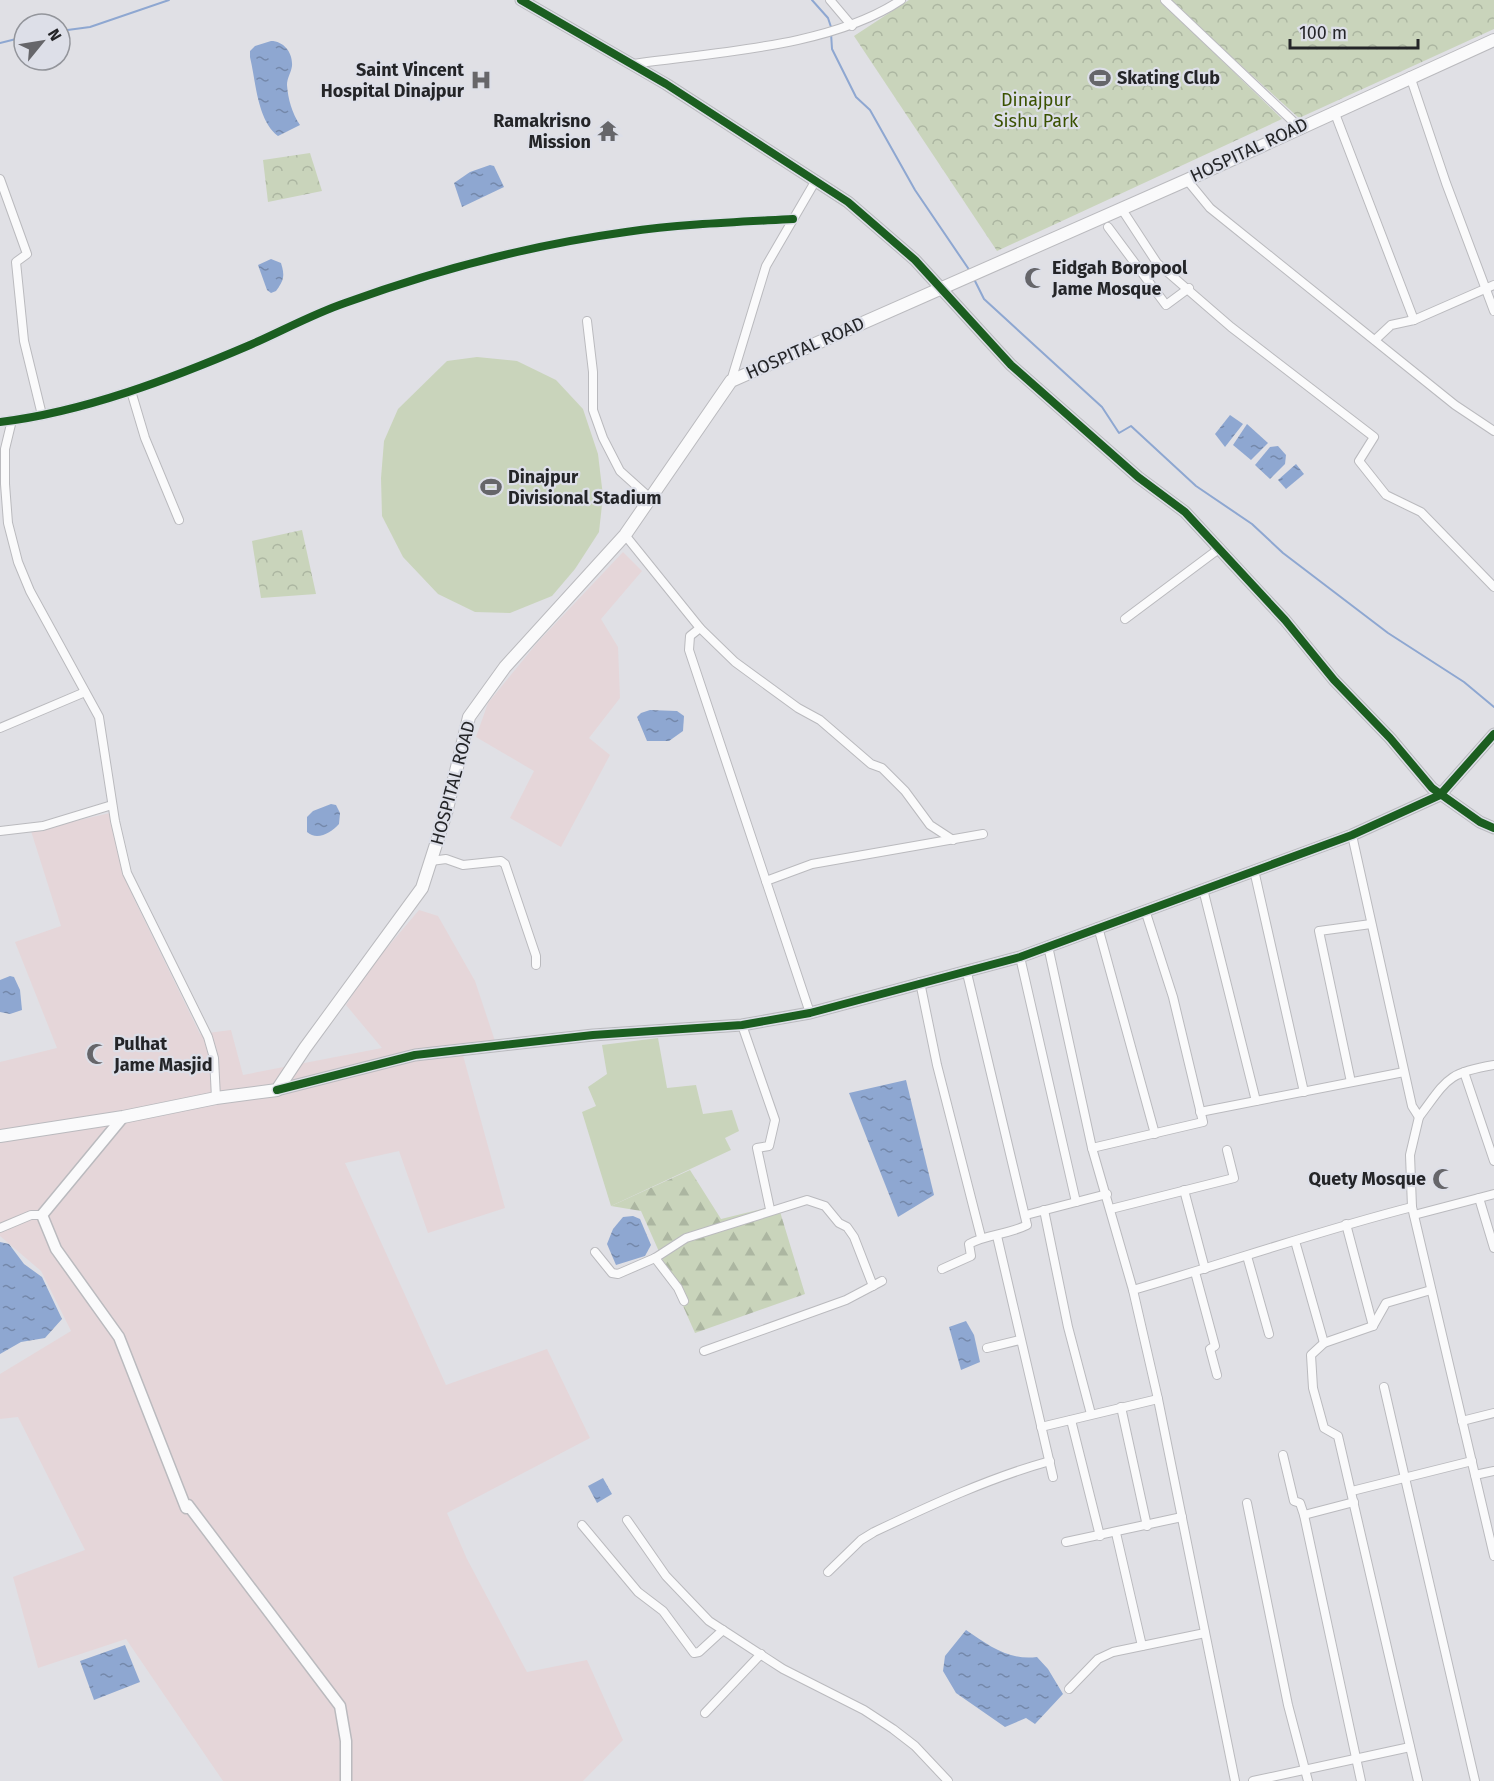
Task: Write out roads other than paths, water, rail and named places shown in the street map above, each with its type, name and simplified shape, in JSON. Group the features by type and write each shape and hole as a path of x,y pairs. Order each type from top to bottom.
{"main road":[{"name":"HOSPITAL ROAD","path":"277,1090 422,888 446,813 469,717 505,667 625,535 731,381 1187,180 1410,76 1494,40"},
{"path":"0,1136 123,1118 216,1098 277,1090"}],"street":[{"path":"521,0 633,64 848,202 907,253 1011,365 1138,477 1185,512 1220,548 1334,680 1390,738 1440,795 1480,822 1494,828"},
{"path":"830,0 848,27"},
{"path":"633,64 823,34 848,27 901,0"},
{"path":"1165,0 1299,127"},
{"path":"1410,76 1494,311"},
{"path":"1334,111 1414,320"},
{"path":"0,179 27,254 16,262 24,340 42,415"},
{"path":"731,381 766,266 816,180"},
{"path":"1187,180 1210,208 1455,405 1494,431"},
{"path":"1121,208 1157,263 1239,333 1374,437 1359,461 1386,495 1421,512 1494,587"},
{"path":"0,422 42,415 130,391 247,346 343,303 484,260 626,232 793,219"},
{"path":"1108,227 1166,304 1189,288"},
{"path":"1375,340 1390,325 1414,320 1494,285"},
{"path":"587,321 593,372 594,410 603,438 620,471 650,498"},
{"path":"130,391 145,438 179,520"},
{"path":"12,420 5,449 8,523 18,562 30,591 99,717 112,805 127,873 208,1037 214,1058 216,1098"},
{"path":"625,535 700,627 735,662 798,708 820,720 871,764 882,768 905,791 930,825 953,840"},
{"path":"1125,620 1220,548"},
{"path":"700,627 690,636 689,650 810,1012"},
{"path":"0,728 85,692"},
{"path":"277,1090 415,1055 593,1035 742,1025 810,1012 920,982 967,973 1020,957 1352,835 1440,795 1494,734"},
{"path":"0,831 44,826 112,805"},
{"path":"766,881 812,864 983,834"},
{"path":"1352,835 1412,1106 1419,1117"},
{"path":"431,861 446,859 463,865 501,861 505,864 536,956 536,965"},
{"path":"1254,870 1304,1092"},
{"path":"1203,889 1256,1101"},
{"path":"1092,1148 1203,1122 1173,997 1145,910"},
{"path":"1351,1082 1320,931 1371,924"},
{"path":"1098,927 1155,1134"},
{"path":"1048,946 1092,1148 1133,1290 1158,1399 1234,1781"},
{"path":"1020,957 1076,1202"},
{"path":"942,1269 971,1256 969,1244 981,1237 998,1236 1027,1225 967,973"},
{"path":"920,982 937,1065 981,1237"},
{"path":"742,1025 775,1120 768,1146 757,1148 770,1209"},
{"path":"1494,1065 1446,1079 1419,1117 1410,1155 1413,1211 1475,1475 1490,1517 1494,1556"},
{"path":"1200,1112 1404,1072"},
{"path":"1464,1072 1494,1161"},
{"path":"42,1215 123,1118"},
{"path":"1111,1209 1234,1178 1227,1150"},
{"path":"1184,1190 1205,1269"},
{"path":"1026,1215 1107,1194"},
{"path":"1133,1290 1347,1224 1494,1194"},
{"path":"1479,1198 1494,1248"},
{"path":"595,1252 612,1273 618,1274 654,1258 686,1238 770,1209 807,1200 825,1206 839,1223 847,1227 854,1238 873,1286"},
{"path":"1044,1210 1068,1327 1091,1414"},
{"path":"0,1228 31,1215 42,1215"},
{"path":"42,1215 56,1249 119,1337 186,1508 188,1505 340,1706 346,1741 346,1781"},
{"path":"1347,1224 1373,1326"},
{"path":"998,1236 1053,1477"},
{"path":"1295,1241 1324,1343"},
{"path":"1247,1256 1269,1334"},
{"path":"654,1258 678,1288 684,1301"},
{"path":"1195,1272 1215,1346 1210,1350 1217,1375"},
{"path":"704,1351 846,1300 882,1281"},
{"path":"1418,1781 1352,1491 1338,1436 1324,1428 1313,1388 1311,1355 1324,1343 1373,1326 1386,1303 1431,1290"},
{"path":"987,1348 1020,1340"},
{"path":"1384,1387 1475,1781"},
{"path":"1041,1427 1158,1399"},
{"path":"1121,1407 1147,1526"},
{"path":"1462,1421 1494,1413"},
{"path":"1071,1420 1100,1536"},
{"path":"1283,1455 1294,1502 1300,1503 1304,1515 1361,1781"},
{"path":"828,1572 856,1544 874,1532 958,1494 1021,1469 1050,1461"},
{"path":"1352,1491 1472,1461"},
{"path":"1475,1475 1494,1471"},
{"path":"1304,1515 1354,1502"},
{"path":"1247,1503 1288,1705 1308,1781"},
{"path":"1066,1542 1182,1518"},
{"path":"627,1520 680,1592 710,1621 783,1669 864,1710 893,1729 915,1746 948,1781"},
{"path":"582,1525 638,1592 663,1611 694,1653 699,1652 723,1630"},
{"path":"1116,1533 1142,1646"},
{"path":"1069,1689 1098,1659 1113,1652 1205,1634"},
{"path":"705,1713 761,1654"},
{"path":"1253,1781 1410,1747"}],"water":[{"path":"271,41 284,45 291,57 292,66 287,82 289,101 300,125 278,136 271,129 261,111 250,57 250,51 255,46"},
{"path":"490,165 494,166 504,187 462,207 454,183 470,172"},
{"path":"271,259 281,263 283,275 279,287 271,293 267,290 258,265"},
{"path":"1230,415 1243,424 1225,447 1215,434"},
{"path":"1247,424 1268,443 1251,460 1233,445"},
{"path":"1278,446 1286,455 1285,464 1270,479 1255,465 1270,447"},
{"path":"1296,464 1304,474 1286,489 1278,480"},
{"path":"650,710 677,711 684,716 683,731 669,741 647,741 637,717"},
{"path":"331,804 336,805 340,813 339,824 324,835 311,835 307,832 307,817 313,811"},
{"path":"10,976 14,977 20,990 22,1010 10,1014 0,1012 0,980"},
{"path":"906,1080 934,1195 898,1217 849,1093"},
{"path":"633,1216 640,1219 651,1245 645,1256 616,1265 607,1244 613,1229 623,1217"},
{"path":"0,1242 9,1244 24,1264 42,1277 62,1319 45,1338 21,1342 0,1354"},
{"path":"966,1321 974,1335 980,1362 961,1370 949,1327"},
{"path":"603,1478 612,1494 597,1503 588,1486"},
{"path":"966,1630 999,1651 1017,1657 1037,1657 1048,1669 1063,1694 1035,1724 1026,1718 1005,1727 956,1693 943,1671 945,1656"},
{"path":"125,1645 140,1682 94,1700 80,1661"}],"waterway":[{"path":"72,29 90,27 169,0"},
{"path":"812,0 828,18 831,27"},
{"path":"831,33 832,49 856,97 870,110 915,190 970,271"},
{"path":"0,43 12,40"},
{"path":"974,279 984,299 1102,407 1119,433 1131,426 1196,486 1252,524 1283,553 1388,633 1464,682 1494,707"}],"place":[{"name":"Skating Club","path":"1100,78"},
{"name":"Saint Vincent Hospital Dinajpur","path":"481,80"},
{"name":"Ramakrisno Mission","path":"608,131"},
{"name":"Eidgah Boropool Jame Mosque","path":"1035,278"},
{"name":"Dinajpur Divisional Stadium","path":"491,487"},
{"name":"Pulhat Jame Masjid","path":"97,1054"},
{"name":"Quety Mosque","path":"1443,1179"}],"park label":[{"name":"Dinajpur Sishu Park","path":"1036,110"}]}
